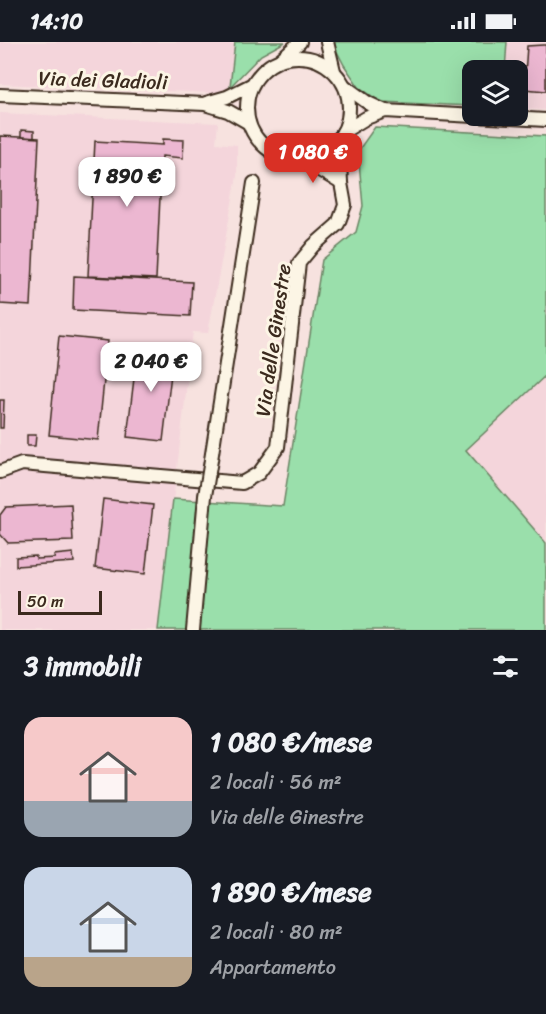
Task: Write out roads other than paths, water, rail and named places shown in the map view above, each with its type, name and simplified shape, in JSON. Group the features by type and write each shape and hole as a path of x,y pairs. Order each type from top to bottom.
{"street":[{"path":"281,59 300,42"},
{"path":"327,42 334,71"},
{"path":"281,59 299,56 312,58 329,66 345,87 349,101 348,119 341,135 332,146 319,155 301,159"},
{"name":"Via dei Gladioli","path":"205,104 227,97 251,85 259,74 281,59"},
{"path":"249,123 247,102 251,85"},
{"path":"345,87 368,103 385,111 546,120"},
{"name":"Via dei Gladioli","path":"0,95 205,104 228,111 249,123 261,144 274,153 291,159 301,159"},
{"path":"341,135 366,118 385,111"},
{"name":"Via delle Ginestre","path":"0,472 22,464 243,483 260,474 278,447 299,263 313,246 338,224 345,205 340,183 341,135"},
{"path":"301,159 340,183"},
{"path":"193,630 210,460 254,183"}]}
